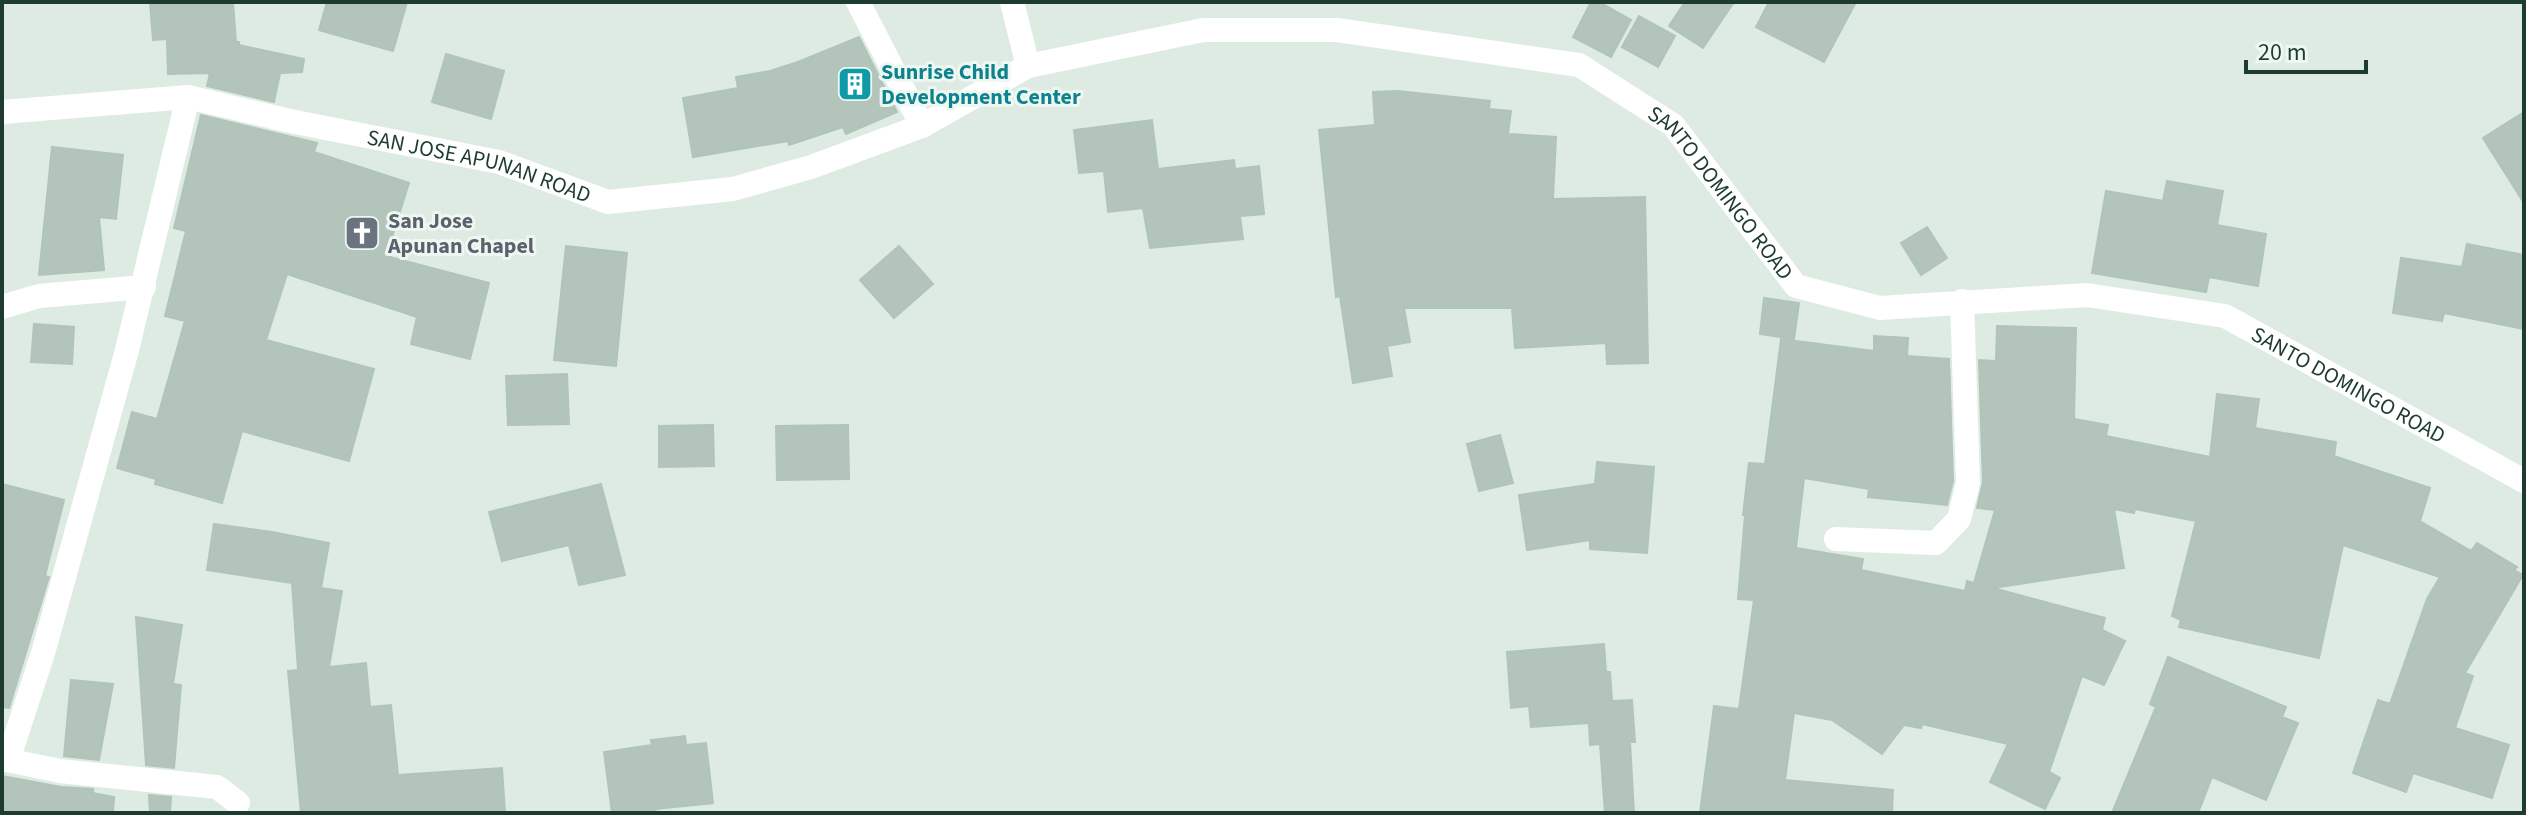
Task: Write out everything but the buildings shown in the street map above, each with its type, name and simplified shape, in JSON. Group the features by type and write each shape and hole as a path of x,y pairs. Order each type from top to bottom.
{"street":[{"path":"858,2 922,126"},
{"path":"1012,2 1028,66"},
{"name":"SANTO DOMINGO ROAD","path":"1028,66 1203,30 1337,30 1579,65 1673,125 1796,286 1880,308 2087,295 2225,316 2524,481"},
{"name":"SAN JOSE APUNAN ROAD","path":"2,112 188,97 290,121 499,162 608,202 733,189 811,167 922,126 1028,66"},
{"path":"188,97 144,287 43,653 5,759 60,771 217,787 238,803"},
{"path":"2,307 39,296 144,287"},
{"path":"1836,539 1936,543 1959,519 1968,483 1962,301"}],"place":[{"name":"Sunrise Child Development Center","path":"855,84"},
{"name":"San Jose Apunan Chapel","path":"362,233"}]}
